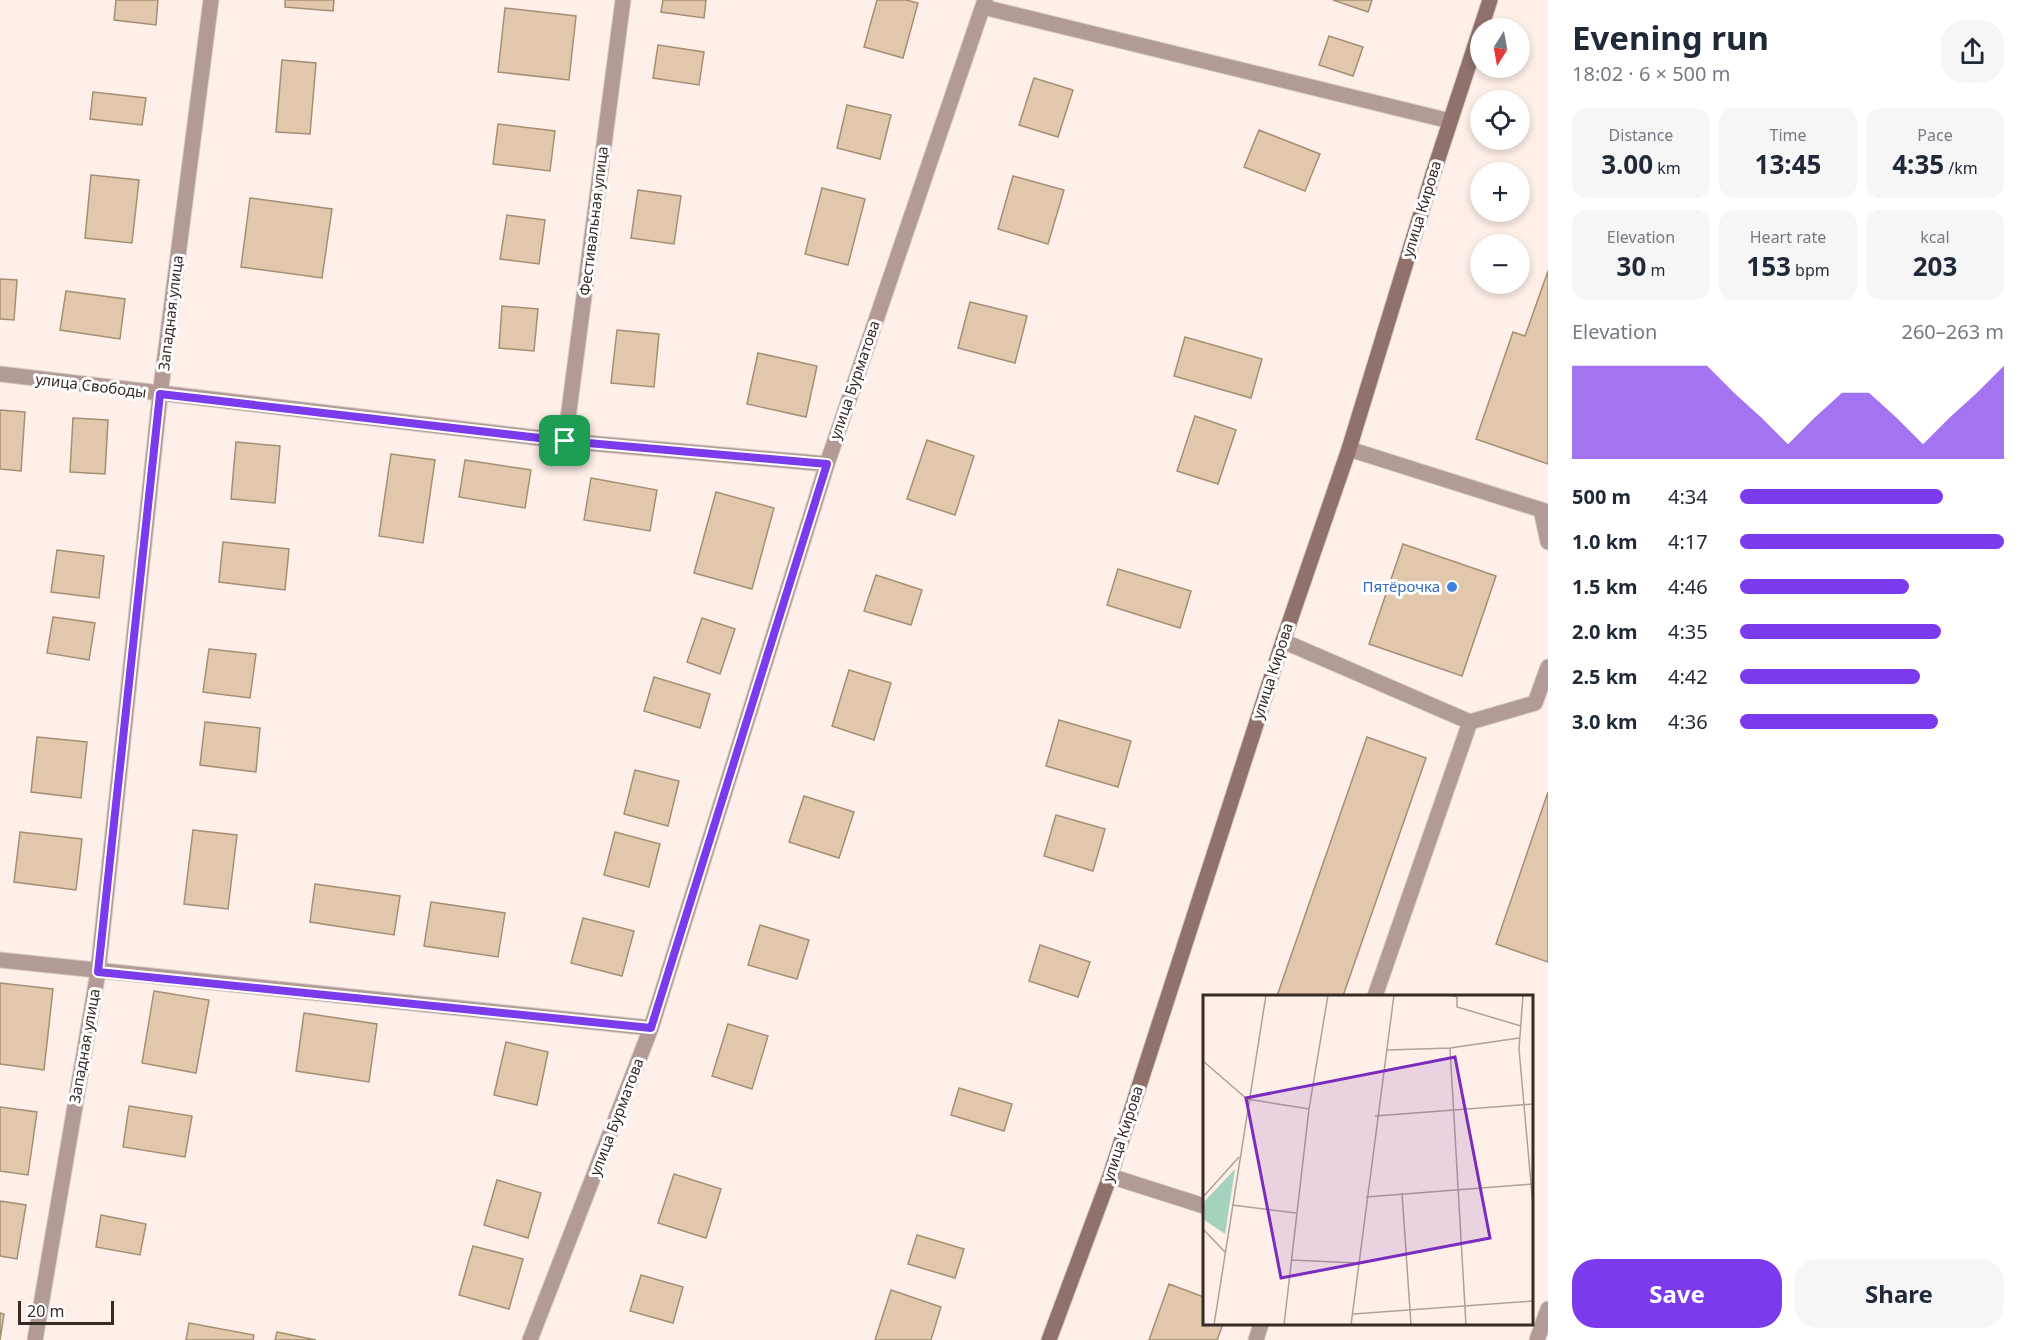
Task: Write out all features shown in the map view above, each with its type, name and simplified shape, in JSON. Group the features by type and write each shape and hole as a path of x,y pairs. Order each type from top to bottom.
{"main road":[{"name":"улица Кирова","path":"1049,1340 1110,1176 1283,641 1349,449 1450,121 1490,0"}],"street":[{"name":"Западная улица","path":"35,1340 98,972 160,394 211,0"},
{"name":"Фестивальная улица","path":"565,441 623,0"},
{"path":"984,4 1450,121"},
{"name":"улица Бурматова","path":"530,1340 651,1028 827,464 984,4"},
{"name":"улица Свободы","path":"0,374 565,441 827,464"},
{"path":"1349,449 1544,511 1548,542"},
{"path":"1283,641 1470,722 1535,703 1548,667"},
{"path":"1375,995 1470,722"},
{"path":"0,960 651,1028"},
{"path":"1110,1176 1203,1206"},
{"path":"1538,1332 1548,1309"},
{"path":"1256,1340 1260,1325"}],"building":[{"path":"116,0 158,0 156,25 114,20"},
{"path":"285,0 334,0 333,11 285,7"},
{"path":"663,0 706,0 704,18 661,12"},
{"path":"877,0 906,0 918,3 903,58 864,47"},
{"path":"1333,0 1372,0 1368,12"},
{"path":"505,8 576,16 569,80 498,72"},
{"path":"1329,36 1363,47 1353,76 1319,65"},
{"path":"658,45 704,52 699,85 653,78"},
{"path":"282,60 316,63 310,134 276,132"},
{"path":"1034,78 1073,90 1058,137 1019,125"},
{"path":"93,92 146,98 142,125 90,119"},
{"path":"847,105 891,115 880,159 837,148"},
{"path":"498,124 555,131 550,171 493,164"},
{"path":"1259,130 1320,154 1305,191 1244,167"},
{"path":"91,175 139,180 132,243 85,238"},
{"path":"1013,176 1064,190 1048,244 998,229"},
{"path":"822,188 865,199 848,265 805,254"},
{"path":"638,190 681,196 674,244 631,238"},
{"path":"250,198 332,209 322,278 241,267"},
{"path":"507,215 545,220 539,264 500,259"},
{"path":"1548,271 1548,464 1476,439 1513,332 1525,336"},
{"path":"0,279 17,280 14,320 0,319"},
{"path":"66,291 125,299 120,339 60,330"},
{"path":"970,302 1027,316 1015,363 958,348"},
{"path":"502,306 538,309 534,351 499,348"},
{"path":"617,330 659,334 654,387 611,383"},
{"path":"1185,337 1262,359 1251,398 1174,376"},
{"path":"758,353 817,366 806,417 747,404"},
{"path":"0,410 25,412 21,471 0,469"},
{"path":"1195,416 1236,430 1218,484 1177,471"},
{"path":"73,418 108,420 105,474 70,472"},
{"path":"927,440 974,456 955,515 907,499"},
{"path":"236,442 280,446 275,503 231,499"},
{"path":"391,454 435,460 423,543 379,536"},
{"path":"465,460 531,470 525,508 459,497"},
{"path":"591,478 657,490 650,531 584,520"},
{"path":"716,492 774,508 752,589 694,573"},
{"path":"223,542 289,549 285,590 219,582"},
{"path":"1403,544 1496,576 1462,676 1369,644"},
{"path":"57,550 104,556 99,598 51,592"},
{"path":"1118,569 1191,591 1180,628 1107,605"},
{"path":"876,575 922,590 911,625 864,611"},
{"path":"53,617 95,623 89,660 47,653"},
{"path":"702,618 735,629 720,674 687,662"},
{"path":"209,649 256,654 250,698 203,692"},
{"path":"849,670 891,683 874,740 832,726"},
{"path":"654,677 710,694 700,728 644,711"},
{"path":"1059,720 1131,741 1118,787 1046,766"},
{"path":"205,722 260,728 256,772 200,765"},
{"path":"37,737 87,742 81,798 31,792"},
{"path":"1367,737 1426,758 1343,995 1277,995"},
{"path":"635,770 679,781 668,826 624,814"},
{"path":"1548,792 1548,962 1496,944"},
{"path":"804,796 854,812 839,858 789,842"},
{"path":"1056,815 1105,829 1093,871 1044,856"},
{"path":"193,830 237,835 228,909 184,904"},
{"path":"20,832 82,839 76,890 14,882"},
{"path":"615,832 660,844 649,887 604,875"},
{"path":"315,884 400,896 394,935 310,922"},
{"path":"431,902 505,913 498,957 424,946"},
{"path":"583,918 634,931 622,976 571,963"},
{"path":"760,925 809,940 797,979 748,965"},
{"path":"1040,945 1090,962 1078,997 1029,981"},
{"path":"0,983 53,989 44,1070 0,1064"},
{"path":"154,991 209,1000 196,1073 142,1063"},
{"path":"304,1013 377,1024 369,1082 296,1071"},
{"path":"728,1024 768,1036 752,1089 712,1076"},
{"path":"506,1042 548,1052 537,1105 494,1095"},
{"path":"959,1088 1012,1104 1004,1131 951,1115"},
{"path":"129,1106 192,1116 185,1157 123,1147"},
{"path":"0,1107 37,1112 28,1175 0,1171"},
{"path":"674,1174 721,1189 706,1238 658,1223"},
{"path":"497,1180 541,1193 528,1238 484,1225"},
{"path":"0,1201 26,1205 17,1259 0,1256"},
{"path":"101,1215 146,1224 140,1255 96,1247"},
{"path":"917,1235 964,1249 955,1278 908,1264"},
{"path":"473,1246 523,1259 509,1309 459,1295"},
{"path":"641,1275 683,1287 673,1323 630,1311"},
{"path":"1169,1284 1203,1297 1203,1325 1223,1325 1217,1340 1149,1340"},
{"path":"891,1290 941,1307 931,1340 875,1340"},
{"path":"0,1313 4,1314 0,1340"},
{"path":"189,1323 254,1335 253,1340 186,1340"},
{"path":"277,1332 316,1340 275,1340"}],"place":[{"name":"Пятёрочка","path":"1452,587"}],"route":[{"path":"160,394 565,441 827,464 651,1028 98,972 160,394"}]}
